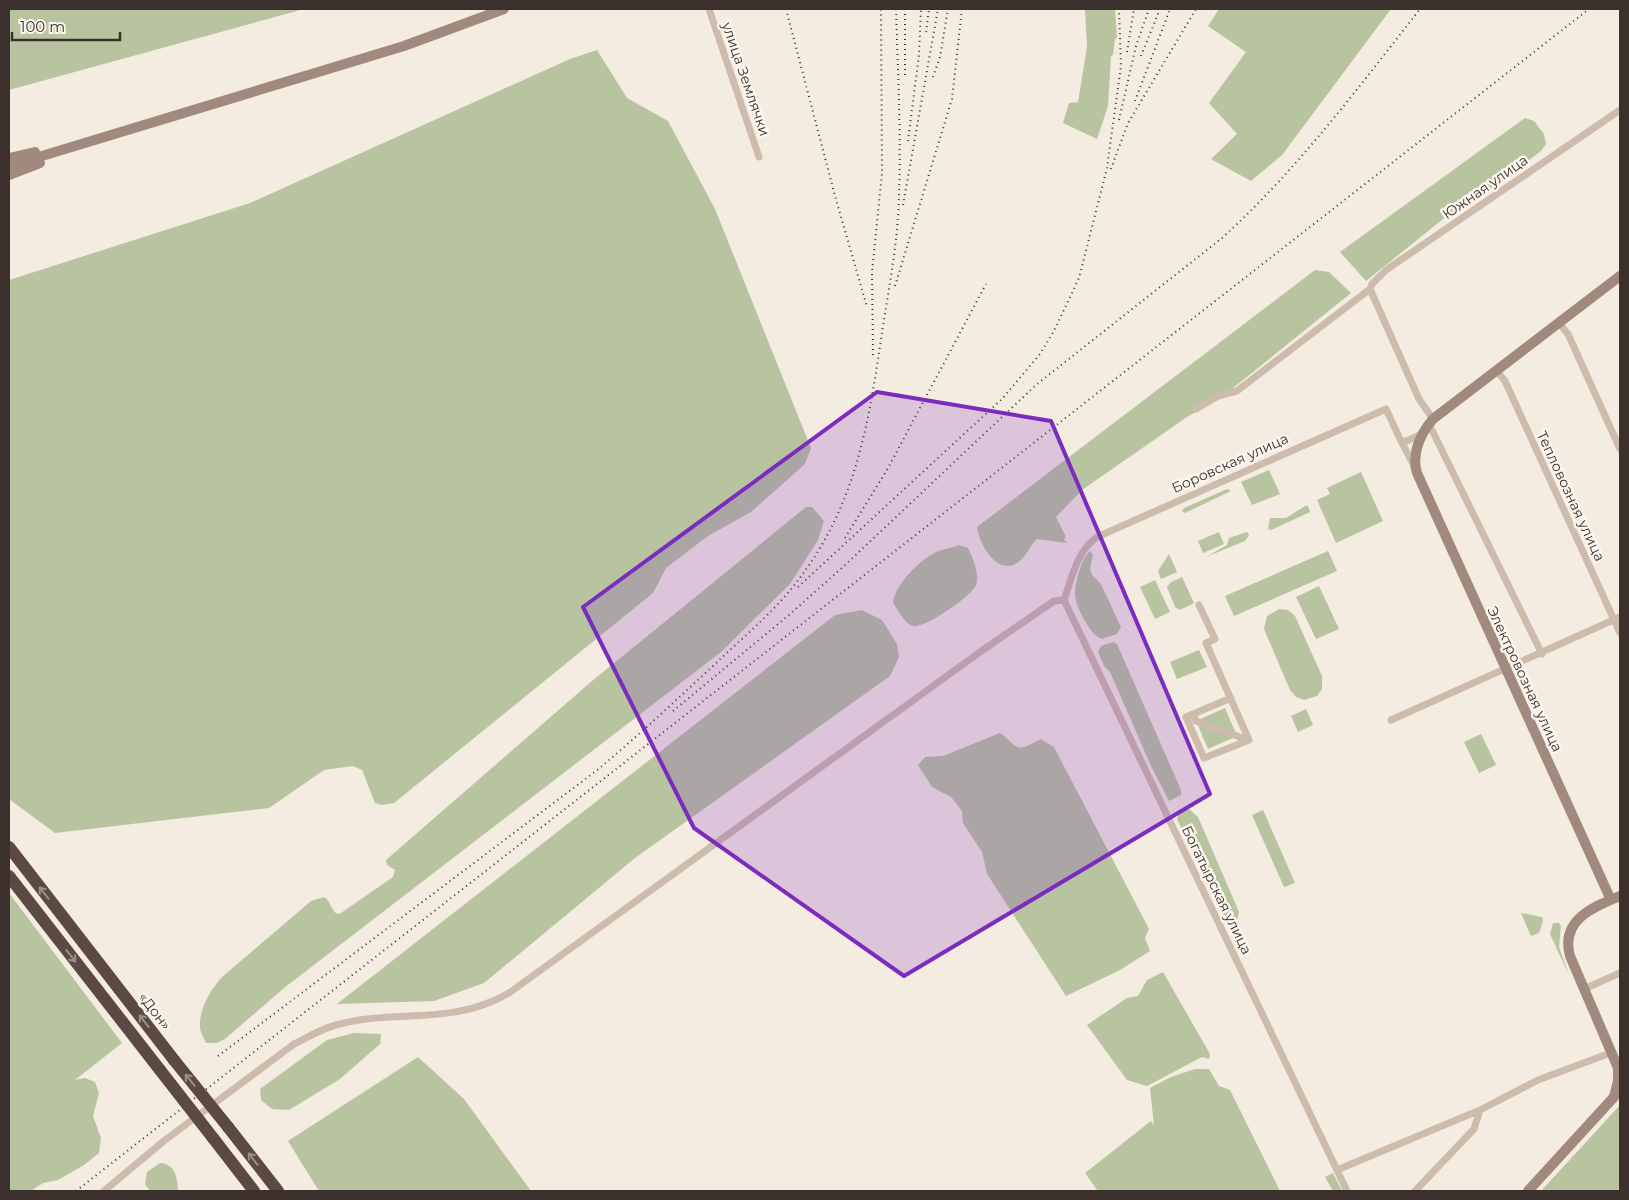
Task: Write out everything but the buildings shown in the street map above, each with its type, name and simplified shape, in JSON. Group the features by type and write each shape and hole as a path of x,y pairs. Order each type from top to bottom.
{"highway":[{"name":"«Дон»","path":"9,847 278,1191"},
{"path":"9,876 254,1191"}],"street":[{"path":"9,166 404,46 504,9"},
{"name":"улица Землячки","path":"708,9 759,157"},
{"name":"Южная улица","path":"1196,409 1218,396 1237,391 1370,289 1372,284 1386,270 1620,110"},
{"path":"9,158 116,133"},
{"path":"9,175 116,133"},
{"path":"1416,469 1417,448 1422,434 1431,421 1620,276"},
{"path":"1370,289 1419,399 1542,654"},
{"path":"1559,323 1568,334 1620,449"},
{"name":"Тепловозная улица","path":"1496,370 1505,381 1618,618 1620,633"},
{"name":"Боровская улица","path":"1064,600 1081,553 1097,537 1386,409 1402,443"},
{"path":"1416,469 1402,443 1422,434"},
{"name":"Электровозная улица","path":"1416,469 1506,670 1616,898"},
{"path":"104,1191 165,1140 294,1044 315,1033 337,1024 442,1015 472,1010 509,993 972,658 1054,601 1064,600"},
{"name":"Богатырская улица","path":"1064,600 1347,1191"},
{"path":"1199,605 1215,639 1206,643 1248,740"},
{"path":"1392,720 1542,654 1618,618"},
{"path":"1231,698 1186,717 1204,758 1248,740"},
{"path":"1192,714 1196,720 1248,740"},
{"path":"1528,1191 1614,1097 1618,1081 1618,1068 1613,1052 1573,962 1568,940 1574,922 1588,912 1616,898"},
{"path":"1584,989 1620,973"},
{"path":"1337,1170 1480,1110 1538,1080 1613,1052"},
{"path":"1415,1191 1474,1129 1480,1110"}],"highlighted area":[{"path":"877,392 1051,421 1210,794 904,976 694,828 583,607"}],"green space":[{"path":"9,9 304,9 9,90"},
{"path":"1115,9 1117,38 1115,39 1113,55 1111,56 1108,106 1097,139 1063,123 1069,103 1078,102 1087,47 1085,10"},
{"path":"1219,9 1391,9 1282,155 1251,181 1211,159 1237,134 1209,103 1246,52 1208,26"},
{"path":"597,50 627,98 668,121 715,209 811,448 805,464 751,512 708,536 666,568 653,593 394,803 382,805 375,803 362,770 353,766 324,770 269,808 55,833 9,799 9,280 250,203 570,59"},
{"path":"1525,118 1534,121 1544,134 1546,144 1541,151 1493,188 1463,203 1366,281 1340,252"},
{"path":"1315,270 1329,272 1351,293 1222,397 1187,417 1082,490 1056,517 1067,543 1037,539 1020,561 1010,566 996,562 990,556 981,542 977,527"},
{"path":"1269,470 1280,494 1252,505 1241,482"},
{"path":"1361,472 1383,521 1336,543 1317,500 1330,494 1327,488"},
{"path":"1227,489 1231,491 1185,513 1182,511 1184,508"},
{"path":"1308,506 1310,512 1271,530 1268,529 1270,518 1286,518"},
{"path":"806,507 812,507 824,521 818,540 790,584 721,652 284,988 225,1039 217,1043 206,1043 200,1028 201,1015 210,994 222,977 311,901 324,897 337,914 341,913 393,877 395,870 387,865 386,860 592,681"},
{"path":"1219,532 1224,544 1203,553 1198,541"},
{"path":"1247,532 1249,535 1245,541 1206,557 1227,545 1229,538"},
{"path":"959,545 968,548 977,572 977,581 973,590 957,604 937,617 919,626 910,625 904,620 893,603 898,588 915,567 929,556"},
{"path":"1090,551 1093,555 1090,569 1092,575 1101,584 1121,627 1117,634 1102,639 1093,633 1084,620 1075,595 1079,571"},
{"path":"1328,551 1337,571 1234,616 1225,596"},
{"path":"1169,554 1177,572 1161,579 1158,571"},
{"path":"1182,577 1194,603 1180,610 1175,607 1167,587 1171,582"},
{"path":"1155,580 1170,612 1155,619 1140,587"},
{"path":"1319,586 1339,629 1316,639 1296,597"},
{"path":"1279,609 1288,610 1295,616 1322,676 1322,689 1317,696 1304,700 1296,697 1290,690 1264,629 1267,616"},
{"path":"862,610 882,620 897,644 899,657 890,676 635,858 484,983 434,1001 337,1004 835,615"},
{"path":"1113,642 1117,644 1181,790 1181,795 1169,801 1151,766 1110,672 1104,666 1098,652 1101,646"},
{"path":"1199,650 1207,667 1177,679 1170,662"},
{"path":"1225,708 1237,736 1208,749 1196,721"},
{"path":"1306,709 1313,725 1298,732 1291,716"},
{"path":"1000,733 1018,747 1026,746 1041,739 1054,747 1149,929 1145,938 1150,951 1120,970 1066,996 987,874 982,852 963,823 962,811 951,797 932,787 918,765 925,757 943,756"},
{"path":"1481,734 1496,765 1479,773 1464,742"},
{"path":"1189,809 1198,817 1239,912 1237,920 1231,926 1227,925 1177,819 1179,813"},
{"path":"1263,810 1295,883 1284,887 1252,815"},
{"path":"9,893 122,1043 75,1080 85,1078 95,1082 99,1093 93,1116 101,1138 99,1153 84,1165 58,1180 43,1183 31,1191 9,1191"},
{"path":"1521,913 1542,917 1543,921 1539,933 1531,936"},
{"path":"1553,923 1559,923 1561,926 1559,947 1569,975 1550,934"},
{"path":"1163,972 1210,1054 1209,1059 1202,1057 1147,1086 1127,1080 1087,1025 1127,998 1138,996 1147,980"},
{"path":"354,1033 381,1034 380,1044 340,1079 289,1110 272,1109 261,1100 260,1089 327,1040"},
{"path":"418,1057 464,1099 531,1191 319,1191 288,1141"},
{"path":"1195,1069 1209,1069 1219,1086 1230,1090 1280,1191 1098,1191 1085,1173 1151,1121 1154,1126 1150,1088 1171,1077"},
{"path":"1620,1105 1620,1191 1541,1191"},
{"path":"160,1163 169,1166 175,1173 178,1191 150,1191 145,1184 147,1172"},
{"path":"1333,1173 1342,1191 1333,1191 1325,1177"}],"railway":[{"path":"786,9 835,196 867,307"},
{"path":"873,355 872,272 882,173 881,9"},
{"path":"218,1056 596,771 626,746 767,616 796,583 816,555 845,497 864,436 893,263 898,218 900,166 896,9"},
{"path":"905,9 905,76"},
{"path":"908,141 919,55 921,9"},
{"path":"926,32 929,9"},
{"path":"903,205 938,9"},
{"path":"933,77 940,57 948,9"},
{"path":"895,286 952,99 962,9"},
{"path":"798,587 1002,399 1040,354 1054,331 1079,278 1107,168 1121,66 1119,9"},
{"path":"1127,52 1134,9"},
{"path":"1119,120 1136,46 1149,9"},
{"path":"1141,56 1160,9"},
{"path":"1135,101 1170,9"},
{"path":"1111,169 1128,123 1196,9"},
{"path":"673,711 789,615 843,567 1036,385 1222,238 1276,185 1326,128 1420,9"},
{"path":"76,1191 1589,9"},
{"path":"845,538 887,470 986,284"}]}
